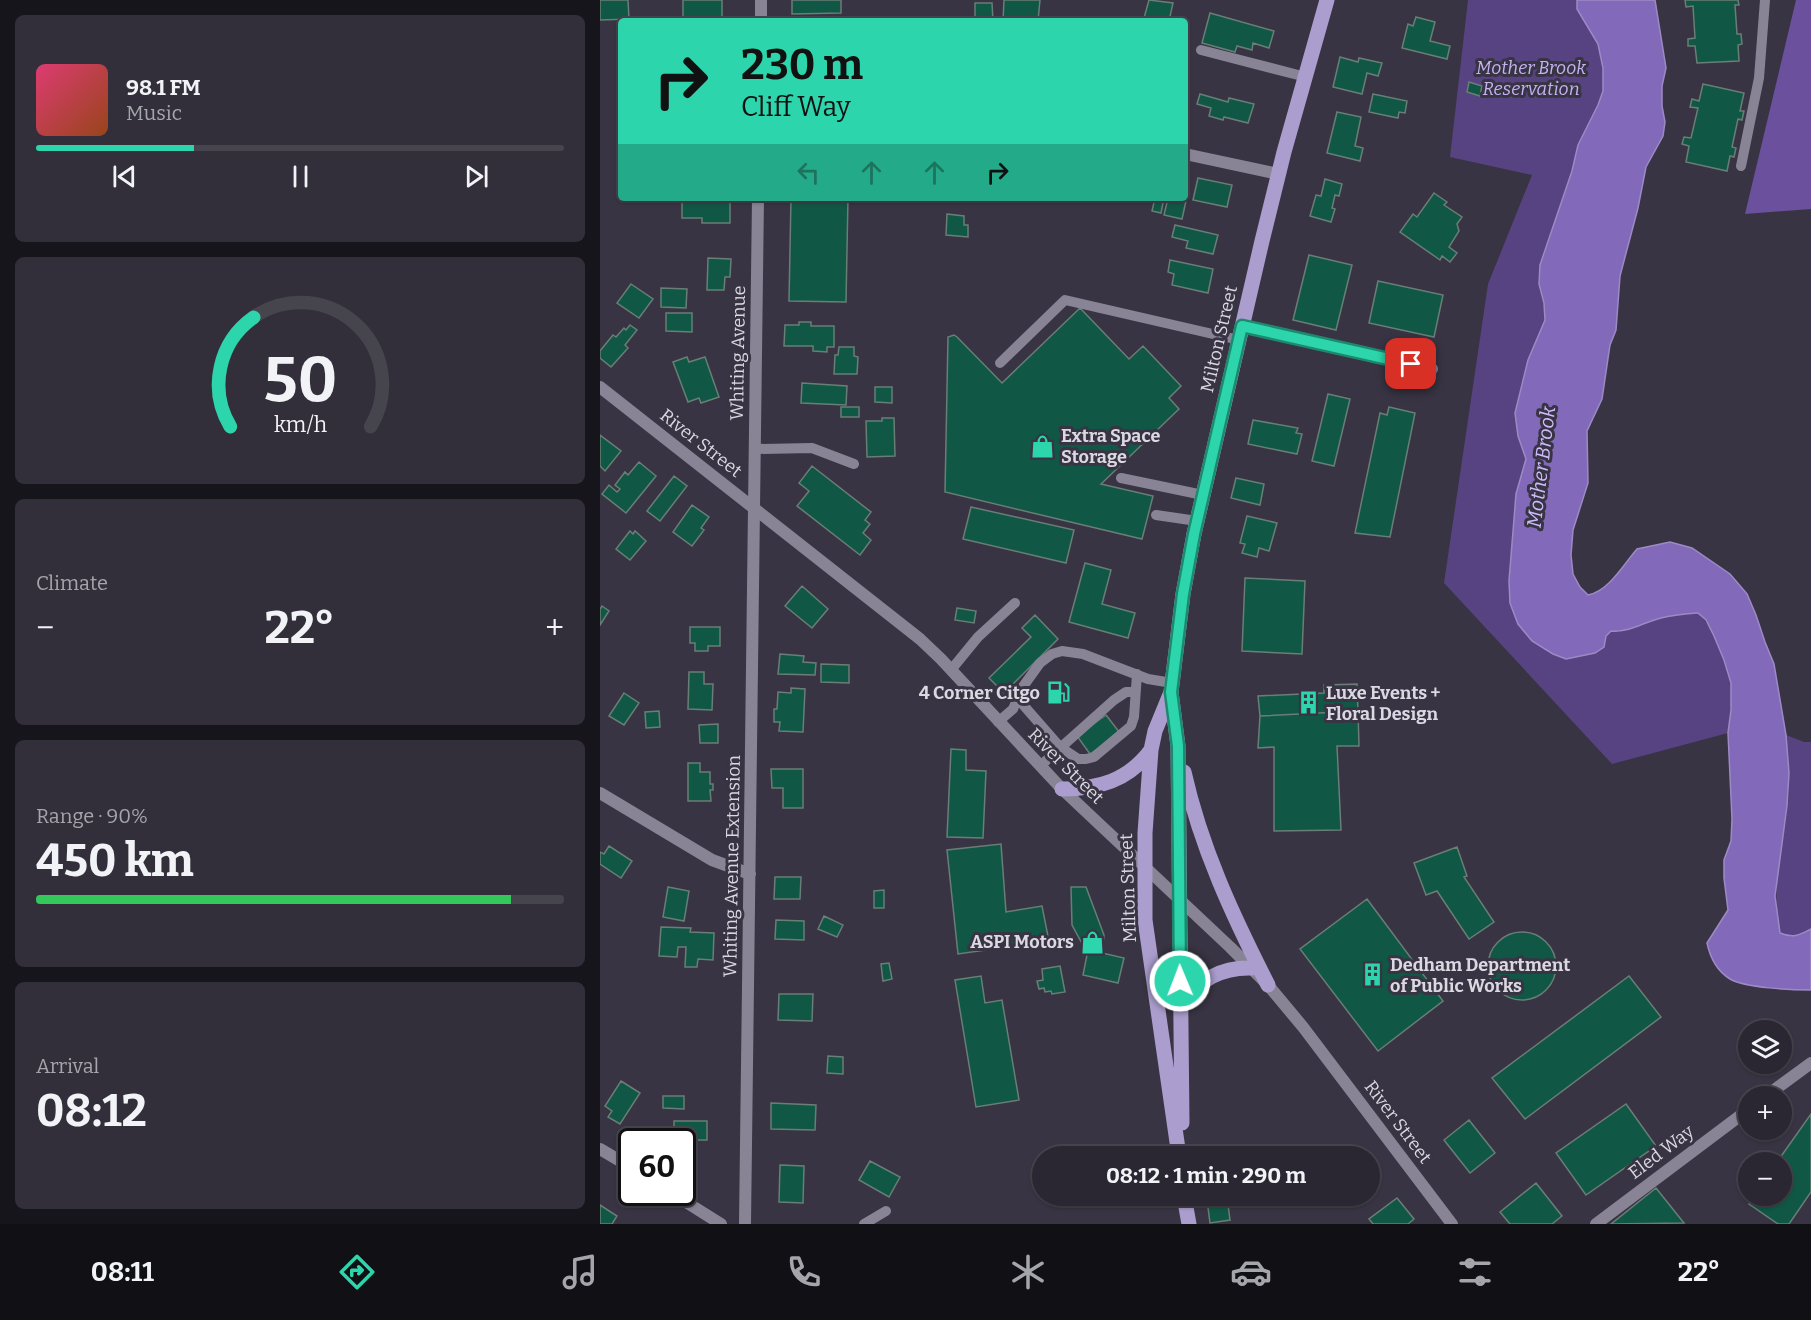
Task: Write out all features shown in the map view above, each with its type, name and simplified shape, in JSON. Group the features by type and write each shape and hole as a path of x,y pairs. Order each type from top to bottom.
{"main road":[{"name":"Milton Street","path":"1179,1146 1145,920 1150,750 1171,687 1183,594 1197,521 1241,333 1279,174 1327,0"},
{"name":"Milton Street","path":"1171,687 1178,746 1181,1146"},
{"path":"1178,746 1188,790 1207,851 1231,911 1268,985"},
{"path":"1062,789 1090,788 1119,778 1133,770 1150,750"},
{"path":"1181,1003 1195,987 1211,976 1224,970 1252,968"},
{"path":"1186,1206 1189,1224"}],"street":[{"path":"760,18 761,0"},
{"path":"1188,155 1279,174"},
{"name":"Whiting Avenue","path":"754,508 758,201"},
{"path":"1241,333 1432,369"},
{"name":"River Street","path":"600,387 920,639 1062,789 1268,985 1303,1027 1452,1224"},
{"name":"Whiting Avenue Extension","path":"745,1224 754,508"},
{"path":"600,793 712,860 750,874"},
{"path":"1780,1086 1811,1063"},
{"name":"Eled Way","path":"1596,1224 1738,1117"},
{"path":"600,1149 618,1160"},
{"path":"692,1206 721,1224"}],"lane":[{"path":"1742,166 1759,78 1765,0"},
{"path":"1202,50 1306,77"},
{"path":"1000,363 1065,300 1241,333"},
{"path":"755,449 812,448 854,464"},
{"path":"1121,478 1203,495"},
{"path":"1156,514 1197,521"},
{"path":"951,670 978,638 1015,603"},
{"path":"999,722 1013,709 1022,688 1040,663 1052,654 1062,651 1083,654 1171,687"},
{"path":"1018,699 1060,747 1078,759 1086,759 1094,757 1131,726 1134,717 1137,674"},
{"path":"1040,766 1114,700 1126,692 1134,693"},
{"path":"864,1224 886,1211"}],"green space":[{"name":"Mother Brook Reservation","path":"1468,0 1577,0 1578,9 1598,44 1603,68 1603,91 1578,145 1572,171 1540,265 1539,284 1544,303 1545,320 1528,360 1515,413 1518,436 1526,459 1516,494 1512,557 1604,647 1606,636 1611,631 1619,632 1662,617 1698,613 1715,636 1730,677 1728,733 1612,764 1444,583 1488,284 1532,175 1450,157"},
{"path":"1786,735 1804,742 1811,742 1811,929 1792,936 1780,933 1776,899 1778,868 1789,795"}],"shaded area":[{"path":"1796,0 1811,0 1811,209 1745,214"}],"water":[{"name":"Mother Brook","path":"1577,0 1655,0 1666,68 1662,86 1665,122 1663,136 1646,167 1620,276 1616,330 1610,345 1602,399 1587,431 1588,483 1573,530 1571,555 1573,574 1580,587 1588,595 1596,593 1609,583 1637,549 1670,542 1692,548 1730,574 1747,594 1774,664 1786,735 1789,773 1787,806 1775,896 1780,933 1795,936 1811,929 1811,990 1769,988 1737,982 1721,972 1708,948 1707,943 1728,910 1724,860 1731,841 1732,819 1728,733 1731,683 1724,660 1706,620 1698,613 1680,615 1661,618 1630,629 1611,631 1606,636 1604,647 1595,653 1566,659 1532,641 1518,624 1510,603 1509,581 1516,494 1526,459 1518,436 1515,413 1528,360 1545,320 1544,303 1539,284 1540,265 1572,171 1578,145 1603,91 1603,68 1598,44 1577,9"}],"building":[{"path":"600,0 628,0 629,18 600,20"},
{"path":"683,0 722,0 722,18 683,18"},
{"path":"792,0 841,0 841,13 792,14"},
{"path":"1004,0 1040,0 1038,18 1003,18"},
{"path":"1149,0 1173,3 1170,18 1144,18"},
{"path":"1685,0 1738,0 1739,5 1735,5 1737,34 1741,34 1742,44 1738,45 1739,61 1697,63 1695,46 1688,46 1688,39 1695,38 1693,6 1686,7"},
{"path":"975,3 992,3 993,18 975,18"},
{"path":"1210,13 1274,31 1269,48 1253,43 1252,50 1237,46 1235,52 1202,43"},
{"path":"1416,17 1435,22 1430,41 1450,46 1447,59 1402,48 1408,24 1413,26"},
{"path":"1340,57 1358,62 1359,58 1382,63 1378,76 1367,73 1362,94 1333,87"},
{"path":"1469,82 1482,86 1480,96 1467,92"},
{"path":"1703,84 1744,93 1740,111 1744,111 1742,120 1738,119 1732,147 1736,148 1734,157 1730,156 1727,171 1686,162 1689,146 1682,144 1684,137 1691,138 1698,108 1690,107 1692,99 1699,101"},
{"path":"1200,94 1228,102 1229,98 1254,104 1248,123 1209,116 1211,108 1197,104"},
{"path":"1373,94 1407,101 1405,113 1399,112 1398,118 1369,112"},
{"path":"1337,112 1361,117 1355,146 1363,148 1360,161 1327,153"},
{"path":"1198,178 1232,185 1227,207 1193,200"},
{"path":"1325,179 1342,184 1339,196 1335,195 1332,208 1335,209 1331,222 1310,216 1316,195 1321,196"},
{"path":"1434,193 1447,202 1444,205 1462,217 1457,224 1459,231 1449,247 1457,253 1450,262 1442,256 1440,260 1400,232 1413,214 1417,217"},
{"path":"682,201 730,201 730,223 702,223 702,218 682,218"},
{"path":"791,201 848,201 846,302 789,301"},
{"path":"1154,201 1163,201 1161,213 1152,211"},
{"path":"1167,201 1186,201 1182,219 1164,215"},
{"path":"947,214 964,216 964,225 968,225 968,237 946,235"},
{"path":"1175,225 1218,235 1213,254 1186,248 1188,241 1172,237"},
{"path":"1309,255 1352,265 1336,330 1293,320"},
{"path":"708,258 731,259 730,277 725,277 724,290 707,290"},
{"path":"1170,260 1213,269 1208,293 1172,285 1174,274 1168,272"},
{"path":"1378,281 1443,295 1434,337 1369,323"},
{"path":"631,284 653,299 639,318 617,303"},
{"path":"661,288 687,289 686,308 661,307"},
{"name":"Extra Space Storage","path":"1080,308 1129,359 1143,346 1181,386 1169,398 1179,409 1101,484 1153,496 1142,539 945,492 948,337 954,335 957,337 1002,383"},
{"path":"666,313 692,313 692,332 666,331"},
{"path":"799,322 811,322 811,326 834,326 834,347 827,347 827,352 813,351 813,346 784,346 785,325 799,325"},
{"path":"630,325 637,330 625,345 628,348 611,367 600,358 600,351 613,335 616,337"},
{"path":"839,347 854,347 854,356 858,357 857,374 834,374 835,355 838,355"},
{"path":"687,357 689,362 705,357 719,397 701,403 699,398 688,402 673,362"},
{"path":"802,383 847,386 846,405 801,403"},
{"path":"875,387 892,387 892,403 875,402"},
{"path":"1328,394 1350,399 1334,466 1312,461"},
{"path":"841,407 859,407 859,417 841,417"},
{"path":"1389,407 1415,413 1390,537 1355,533 1380,413 1387,415"},
{"path":"882,418 894,418 895,456 867,457 866,421 882,421"},
{"path":"1253,420 1298,428 1296,433 1302,434 1297,454 1248,444"},
{"path":"600,435 621,451 605,471 600,466"},
{"path":"639,462 656,476 626,513 602,494 609,485 617,492 620,489 615,485 625,472 628,475"},
{"path":"812,466 871,512 865,520 870,524 863,533 871,540 860,555 797,506 809,491 799,483"},
{"path":"674,476 687,486 660,521 647,511"},
{"path":"1236,478 1264,484 1260,505 1231,498"},
{"path":"692,505 709,517 701,528 704,530 692,546 673,532"},
{"path":"971,507 1074,530 1066,563 963,539"},
{"path":"1247,516 1277,523 1269,551 1259,548 1257,557 1242,553 1245,544 1240,543"},
{"path":"630,531 633,534 635,531 646,541 630,560 616,549"},
{"path":"1085,563 1111,570 1102,604 1135,613 1128,638 1069,622"},
{"path":"1245,578 1305,581 1302,654 1242,651"},
{"path":"802,586 828,609 812,628 785,606"},
{"path":"602,606 609,611 600,625 600,609"},
{"path":"957,608 976,611 974,623 955,620"},
{"path":"1035,615 1058,639 1004,693 989,678 1031,637 1022,628"},
{"path":"690,627 720,627 720,646 708,646 708,651 695,651 695,643 690,643"},
{"path":"780,654 804,656 803,662 816,663 815,675 778,674"},
{"path":"821,664 849,665 849,683 821,682"},
{"path":"689,672 704,672 704,684 713,684 712,710 688,709"},
{"name":"Luxe Events + Floral Design","path":"1357,684 1358,711 1260,716 1258,696 1324,693 1324,685"},
{"path":"791,688 805,689 803,732 779,731 780,722 774,722 778,692 791,693"},
{"path":"624,693 639,703 624,725 609,716"},
{"path":"659,711 660,727 646,728 645,712"},
{"path":"1358,711 1359,746 1337,746 1341,830 1274,831 1274,747 1258,748 1260,716"},
{"path":"1106,715 1120,733 1090,754 1077,736"},
{"path":"718,724 718,743 700,743 699,725"},
{"path":"951,749 966,750 966,770 986,771 983,838 947,837"},
{"path":"688,763 700,763 700,772 710,772 710,784 713,784 713,790 710,790 711,801 688,801"},
{"path":"771,769 803,769 803,808 783,808 783,788 772,788"},
{"path":"1001,844 1006,912 1042,906 1049,941 958,954 947,850"},
{"path":"609,846 632,861 621,878 600,864 600,852 604,854"},
{"path":"1457,847 1467,876 1464,877 1494,922 1469,939 1437,891 1426,895 1414,863"},
{"path":"775,877 801,877 800,899 774,899"},
{"path":"668,887 689,891 684,921 663,917"},
{"name":"ASPI Motors","path":"1071,887 1086,887 1104,935 1102,953 1124,958 1118,983 1083,975 1088,950 1085,949 1072,925"},
{"path":"884,890 884,908 874,908 874,891"},
{"name":"Dedham Department of Public Works","path":"1367,899 1443,1001 1378,1051 1300,949"},
{"path":"824,916 843,925 837,937 818,929"},
{"path":"776,920 804,921 804,940 775,939"},
{"path":"661,927 691,928 690,932 714,933 713,960 698,959 697,967 685,967 686,947 678,947 677,957 659,956"},
{"path":"1522,932 1535,935 1546,942 1553,953 1556,966 1553,979 1546,990 1535,997 1522,1000 1509,997 1498,990 1491,979 1488,966 1491,953 1498,942 1509,935"},
{"path":"889,963 892,979 883,981 881,964"},
{"path":"1060,966 1065,992 1052,994 1051,991 1045,992 1044,988 1039,989 1037,981 1043,980 1042,969"},
{"path":"981,976 985,1003 1002,1000 1019,1100 976,1107 955,980"},
{"path":"1629,976 1661,1017 1525,1119 1492,1078"},
{"path":"779,994 813,994 812,1021 778,1020"},
{"path":"828,1056 843,1057 843,1074 827,1073"},
{"path":"621,1081 640,1093 620,1124 608,1117 612,1111 605,1106"},
{"path":"663,1096 684,1096 684,1109 663,1108"},
{"path":"771,1103 816,1105 815,1130 771,1129"},
{"path":"1626,1104 1656,1146 1586,1195 1556,1153"},
{"path":"1811,1114 1811,1192 1789,1224 1778,1224 1752,1206 1792,1206 1792,1152 1784,1152"},
{"path":"1469,1120 1495,1153 1470,1173 1444,1140"},
{"path":"674,1121 707,1121 707,1140 696,1140 696,1128 674,1128"},
{"path":"870,1161 900,1177 889,1197 859,1180"},
{"path":"780,1165 804,1166 803,1203 779,1202"},
{"path":"1536,1183 1562,1216 1552,1224 1510,1224 1500,1212"},
{"path":"1656,1188 1684,1223 1611,1224"},
{"path":"1397,1198 1414,1219 1408,1224 1373,1224 1369,1219"},
{"path":"600,1205 617,1216 612,1224 600,1224"},
{"path":"1208,1206 1228,1206 1230,1220 1210,1223"}],"place":[{"name":"Extra Space Storage","path":"1043,446"},
{"name":"4 Corner Citgo","path":"1058,693"},
{"name":"Luxe Events + Floral Design","path":"1308,703"},
{"name":"ASPI Motors","path":"1092,942"},
{"name":"Dedham Department of Public Works","path":"1372,975"}],"route":[{"path":"1180,981 1178,746 1171,692 1183,594 1194,534 1242,326 1411,364"}]}
